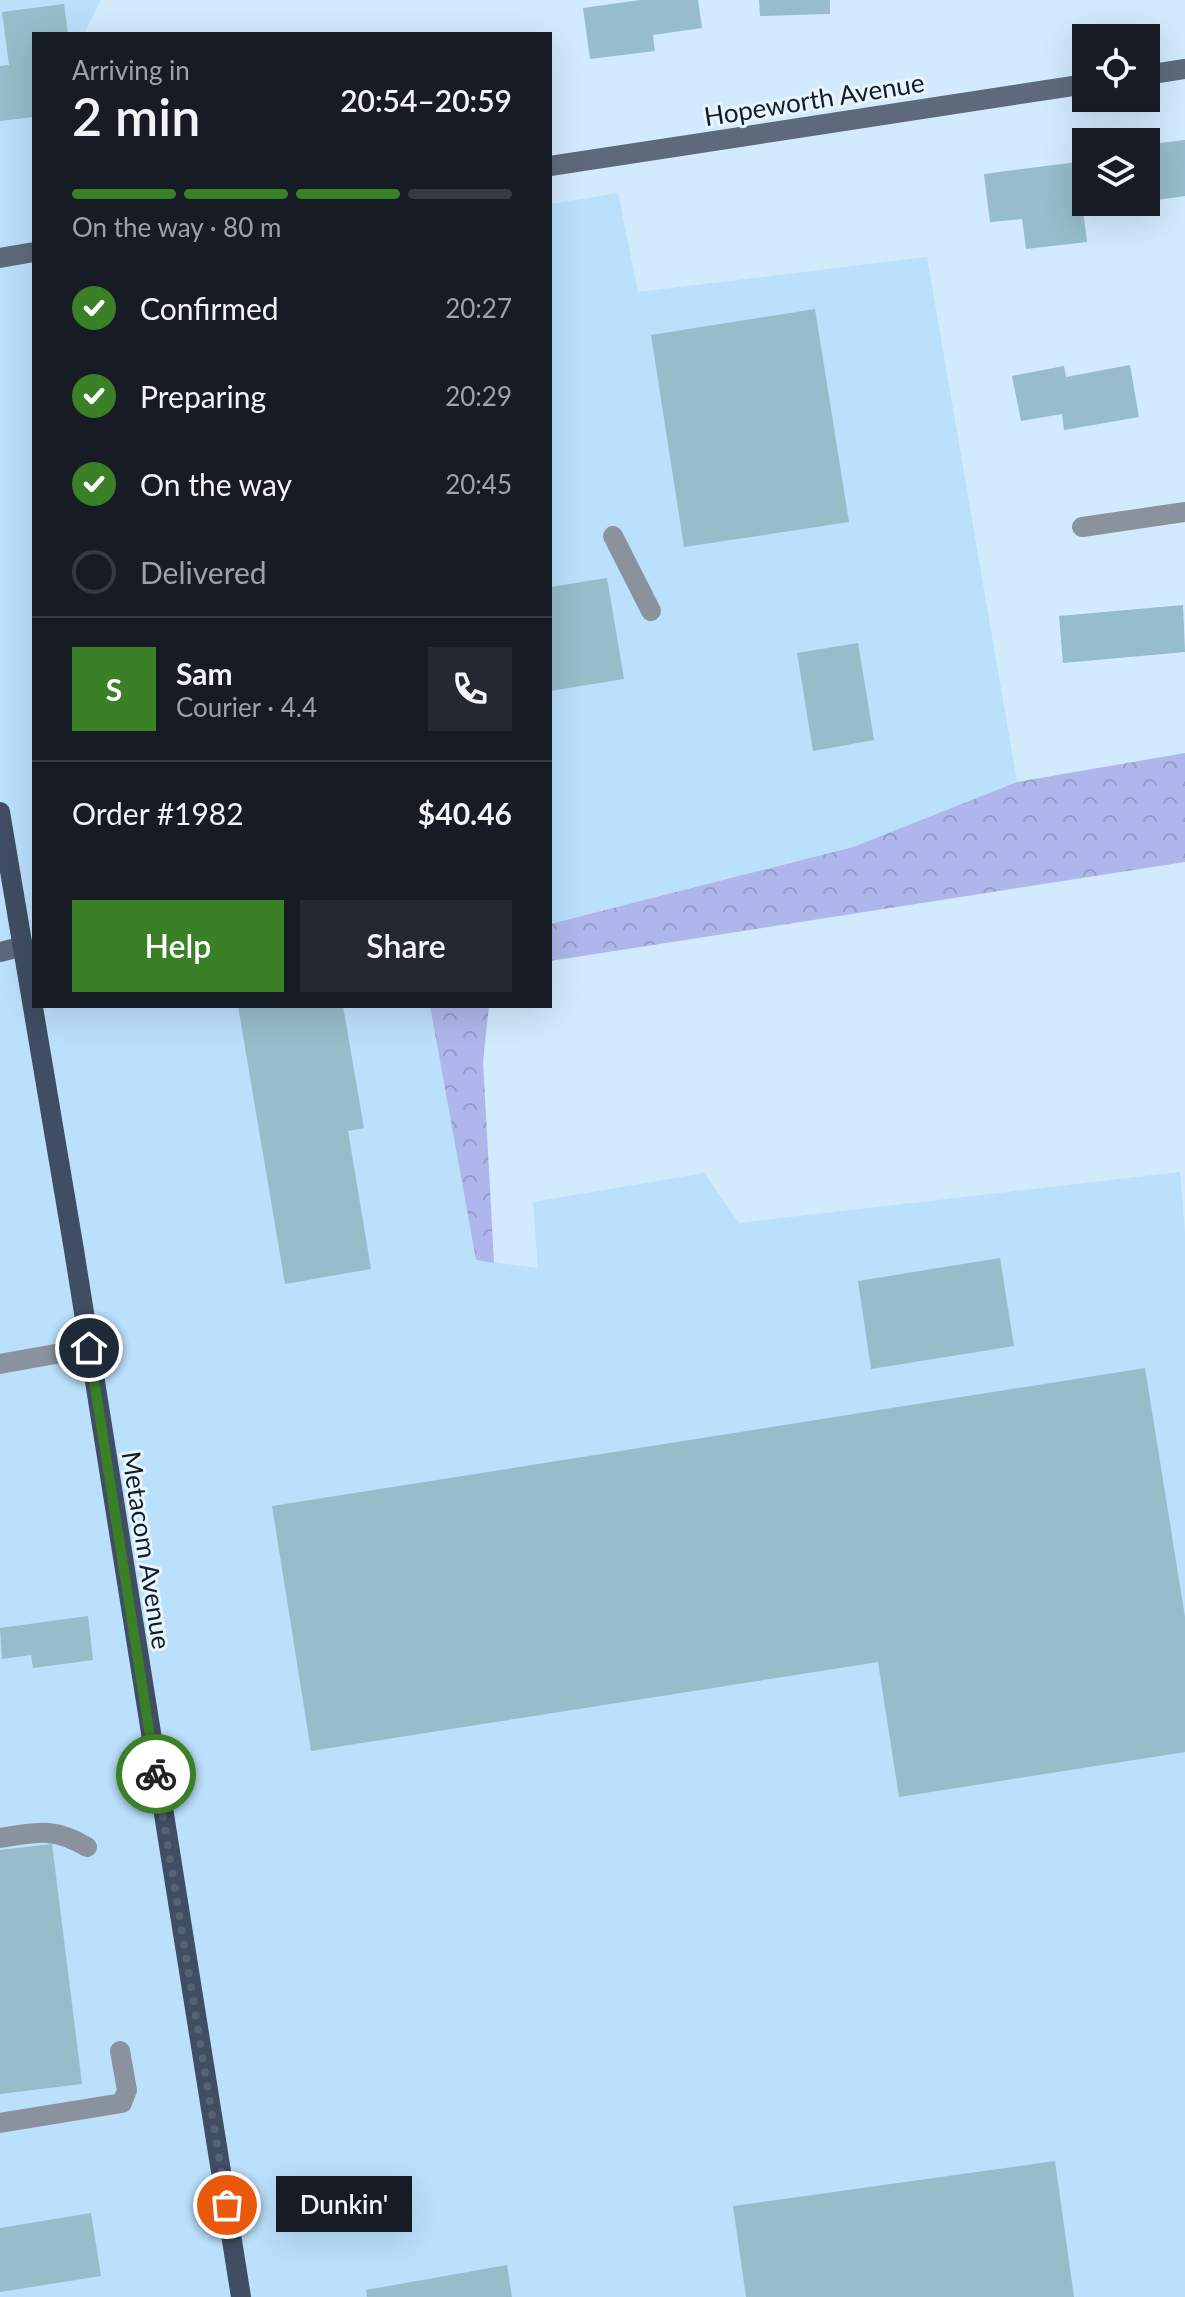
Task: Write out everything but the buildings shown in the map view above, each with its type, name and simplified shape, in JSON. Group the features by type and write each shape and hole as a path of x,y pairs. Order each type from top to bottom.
{"main road":[{"name":"Metacom Avenue","path":"0,812 32,995"},
{"name":"Metacom Avenue","path":"34,1008 241,2297"}],"street":[{"path":"1160,73 1185,69"},
{"name":"Hopeworth Avenue","path":"552,166 1072,86"},
{"path":"0,258 32,252"},
{"path":"1082,527 1185,512"},
{"path":"613,536 651,611"},
{"path":"0,952 24,946"},
{"path":"0,1364 89,1348"},
{"path":"0,1838 46,1831 67,1835 87,1847"},
{"path":"0,2123 122,2103 127,2090 120,2051"}],"shaded area":[{"path":"0,0 101,0 85,32 32,32 32,1008 430,1008 476,1260 538,1268 533,1202 704,1173 739,1223 1180,1172 1185,1234 1185,2297 0,2297"},
{"path":"618,193 638,292 927,257 1017,782 853,847 552,923 552,204"}],"green space":[{"path":"1185,753 1185,862 552,961 552,923 853,847 1017,782"},
{"path":"430,1008 489,1008 483,1061 494,1263 476,1260"}],"way so far":[{"path":"156,1774 227,2205"}],"place":[{"name":"Dunkin'","path":"227,2205"}],"route":[{"path":"89,1348 156,1774"}]}
